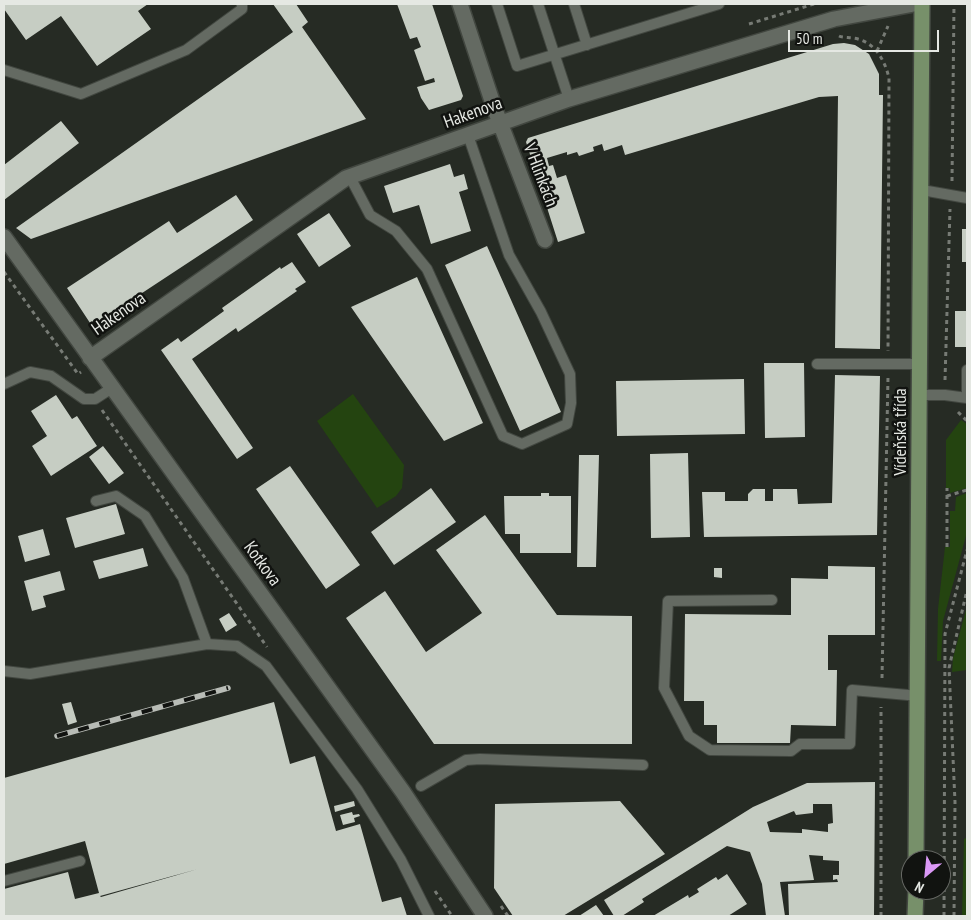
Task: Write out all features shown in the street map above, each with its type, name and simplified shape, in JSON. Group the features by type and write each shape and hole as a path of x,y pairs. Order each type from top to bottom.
{"main road":[{"name":"Vídeňská třída","path":"916,850 919,696 922,4"},
{"path":"915,916 916,900"}],"street":[{"name":"V Hlinkách","path":"460,4 501,124 545,240"},
{"name":"Hakenova","path":"90,358 350,176 569,99 834,19 914,4"},
{"name":"Kotkova","path":"4,237 403,792 485,916"}],"lane":[{"path":"4,70 81,94 186,50 242,9 242,4"},
{"path":"497,4 517,66 719,4"},
{"path":"538,4 569,99"},
{"path":"574,4 587,45"},
{"path":"350,176 370,215 396,230 427,269 503,436 522,444 567,424 571,403 570,374 541,312 509,255 468,135"},
{"path":"922,190 967,198"},
{"path":"817,364 921,364"},
{"path":"920,395 945,394 967,398 967,370"},
{"path":"4,384 30,372 51,376 84,399 95,399 112,388"},
{"path":"96,501 116,496 145,516 183,578 207,644"},
{"path":"772,600 668,601 664,688 689,736 710,750 791,751 800,744 850,744 852,690 919,696"},
{"path":"4,671 30,674 207,644 237,646 266,666 357,789 401,860 429,916"},
{"path":"421,786 466,760 643,765"},
{"path":"4,881 80,861"}],"path":[{"path":"954,4 952,184 950,196 945,394 967,421"},
{"path":"834,19 839,38 859,39 877,51 886,63 889,78 888,364 882,692 881,916"},
{"path":"947,488 947,547"},
{"path":"947,496 967,490"},
{"path":"944,916 944,668 947,624 967,550"},
{"path":"954,916 955,802 949,668 967,590"},
{"path":"944,668 949,668"}],"green space":[{"path":"353,394 404,465 402,488 396,496 377,508 317,421"},
{"path":"961,420 967,424 967,488 950,493 950,488 946,489 946,440"},
{"path":"967,493 967,532 943,621 941,661 937,661 938,609 945,547 950,547 950,511 955,511 956,497"},
{"path":"967,606 967,670 952,672 953,658"},
{"path":"966,838 967,916 962,916 964,839"}],"building":[{"path":"4,4 148,4 138,11 151,29 97,66 61,16 26,40 4,9"},
{"path":"273,4 296,4 308,22 302,27 366,119 31,239 16,228 293,32"},
{"path":"397,4 432,4 463,96 461,100 429,110 421,98 417,87 435,82 434,78 425,81 414,50 421,47 417,37 410,39"},
{"path":"833,44 855,45 869,54 879,74 879,95 883,95 880,349 835,348 838,96 819,97 625,155 622,145 604,151 602,144 593,147 594,151 579,156 577,152 567,155 567,152 547,158 549,166 553,165 557,178 566,175 585,233 558,242 526,142 528,138"},
{"path":"61,121 79,143 4,200 4,165"},
{"path":"450,164 454,177 464,174 468,189 459,192 471,231 431,244 419,205 393,213 384,186"},
{"path":"236,195 253,220 92,326 67,288 169,221 177,233"},
{"path":"329,213 351,246 319,267 297,234"},
{"path":"962,229 967,229 967,262 962,262"},
{"path":"487,246 561,412 520,431 445,265"},
{"path":"292,262 306,282 295,289 297,291 238,332 236,328 192,359 253,448 237,459 161,350 178,338 181,342 224,311 222,308 280,267 281,269"},
{"path":"417,277 483,423 444,441 351,307"},
{"path":"955,311 967,311 967,347 955,347"},
{"path":"764,363 804,363 805,437 765,438"},
{"path":"835,375 880,376 877,535 704,537 702,492 725,492 725,501 748,501 748,494 753,489 765,489 765,501 773,501 773,489 797,489 798,504 832,503"},
{"path":"744,379 745,434 617,436 616,381"},
{"path":"56,395 72,419 77,416 97,446 51,476 32,446 47,436 31,411"},
{"path":"103,446 124,473 109,484 89,457"},
{"path":"688,453 690,537 651,538 650,454"},
{"path":"579,455 599,455 596,567 577,567"},
{"path":"290,466 360,565 326,589 256,489"},
{"path":"431,488 456,522 394,565 371,532"},
{"path":"541,493 549,493 549,496 571,496 571,553 520,553 520,534 505,534 504,496 541,496"},
{"path":"116,504 125,534 75,548 66,518"},
{"path":"485,515 557,615 632,616 632,744 434,744 346,618 385,591 426,652 482,613 436,550"},
{"path":"43,529 50,555 25,562 18,536"},
{"path":"143,548 148,566 99,579 93,561"},
{"path":"828,566 875,567 875,635 828,635 828,670 837,670 836,726 791,725 790,743 717,743 717,725 704,725 704,701 684,701 685,614 791,615 791,578 828,579"},
{"path":"714,568 722,568 722,578 714,577"},
{"path":"60,571 65,590 43,596 46,607 32,611 24,581"},
{"path":"229,613 237,625 226,632 219,619"},
{"path":"71,702 77,722 68,725 62,704"},
{"path":"274,702 290,764 315,756 336,831 360,824 382,902 401,897 407,916 4,916 4,889 68,872 75,899 99,893 85,841 4,864 4,778","holes":["198,869 101,897 100,896"]},
{"path":"875,782 874,916 789,916 788,884 838,882 837,879 833,880 833,875 839,875 839,861 823,860 823,856 809,855 814,880 780,882 785,916 766,916 762,884 750,852 727,846 642,899 644,902 622,916 614,916 604,900 753,807 807,783","holes":["813,804 832,804 833,823 828,824 828,832 802,829 802,833 770,832 767,822 794,811 796,815 813,813"]},
{"path":"354,801 355,806 335,812 334,806"},
{"path":"620,801 665,854 563,916 513,916 494,888 495,804"},
{"path":"352,812 353,815 359,814 360,816 354,818 355,822 343,825 340,815"},
{"path":"727,874 747,904 728,916 653,916 688,895 689,898 699,892 697,889 716,877 718,880"},
{"path":"596,905 604,916 579,916"}],"railway":[{"path":"57,736 228,688"}]}
